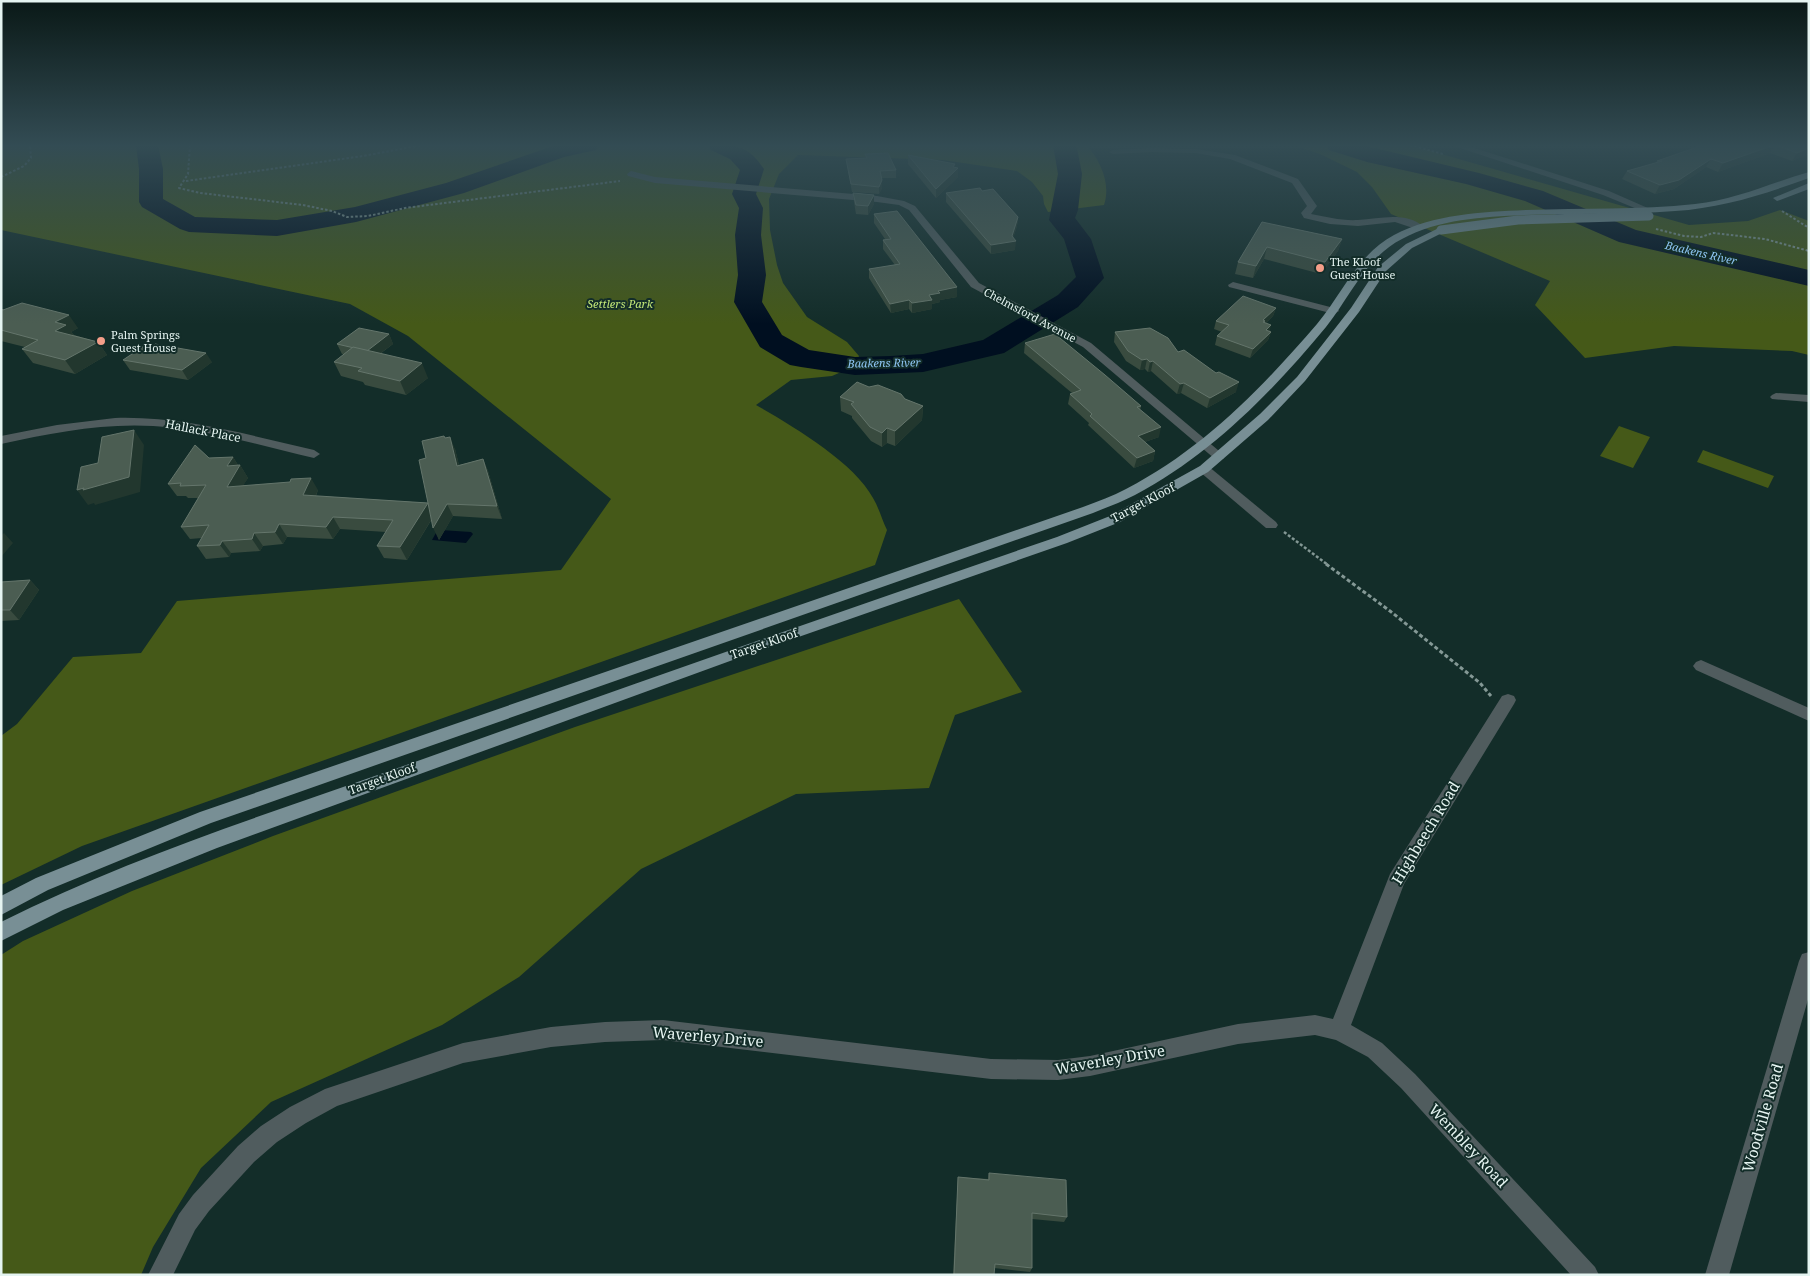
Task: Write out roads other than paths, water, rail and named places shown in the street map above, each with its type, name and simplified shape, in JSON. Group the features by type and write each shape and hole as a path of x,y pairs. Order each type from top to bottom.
{"main road":[{"path":"1431,227 1715,205"},
{"path":"1645,211 1707,214 1750,206"},
{"name":"Target Kloof","path":"1,906 42,884 206,817 1088,510 1130,492 1204,444 1285,368 1334,310 1368,260 1394,239 1431,227"},
{"name":"Target Kloof","path":"1,932 56,904 220,839 697,667 974,572 1115,519 1204,469 1264,417 1301,379 1355,310 1382,269 1431,227"},
{"path":"958,555 974,572"}],"street":[{"name":"Chelmsford Avenue","path":"906,205 926,225 975,285 1020,310 1060,329 1100,355 1219,456"},
{"path":"1311,205 1312,206 1306,213 1307,216 1330,221 1358,224 1396,219 1431,227"},
{"path":"1631,205 1645,211"},
{"path":"1233,285 1334,310"},
{"path":"1776,397 1809,399"},
{"name":"Hallack Place","path":"1,440 32,433 107,423 153,422 186,426 314,454"},
{"path":"1204,469 1271,525"},
{"path":"1701,666 1809,715"},
{"name":"Highbeech Road","path":"1339,1030 1396,880 1505,705"},
{"name":"Woodville Road","path":"1716,1275 1809,961"},
{"name":"Waverley Drive","path":"160,1275 187,1222 201,1203 246,1154 269,1134 298,1115 333,1097 463,1053 551,1037 605,1032 663,1030 991,1069 1031,1071 1090,1066 1238,1034 1291,1026 1315,1025 1339,1030"},
{"name":"Wembley Road","path":"1339,1030 1375,1050 1408,1081 1587,1275"}],"water":[{"path":"437,531 471,532 473,534 466,543 432,540"}],"waterway":[{"name":"Baakens River","path":"155,205 189,224 277,228 356,214 392,205"},
{"name":"Baakens River","path":"749,205 751,208 748,235 752,275 748,302 771,341 801,358 855,366 923,363 993,347 1068,301 1090,278 1084,254 1077,239 1062,220 1066,205"},
{"name":"Baakens River","path":"1554,205 1628,236 1809,278"}],"place":[{"name":"The Kloof Guest House","path":"1320,268"},
{"name":"Palm Springs Guest House","path":"101,341"}],"park label":[{"name":"Settlers Park","path":"620,304"}]}
